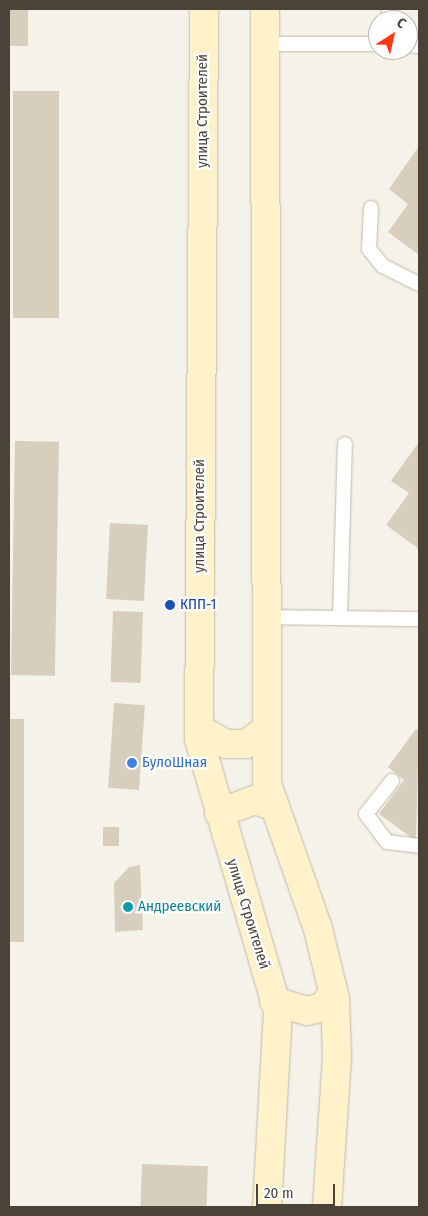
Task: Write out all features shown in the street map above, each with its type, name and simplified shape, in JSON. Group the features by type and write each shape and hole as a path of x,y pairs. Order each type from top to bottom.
{"main road":[{"name":"улица Строителей","path":"204,9 199,729 219,813 276,1006 267,1207"},
{"path":"265,9 267,784 318,929 334,996 337,1057 328,1166 327,1207"},
{"path":"199,729 226,744 246,744 267,729"},
{"path":"219,813 255,800 275,807"},
{"path":"276,1006 307,1011 323,1007 334,996"}],"lane":[{"path":"265,44 368,44"},
{"path":"370,208 369,249 383,266 419,284"},
{"path":"340,618 345,444"},
{"path":"266,617 419,618"},
{"path":"392,781 366,814 388,842 419,846"}],"building":[{"path":"9,9 28,9 28,46 9,46"},
{"path":"13,91 59,91 59,318 13,318"},
{"path":"419,146 419,255 388,232 408,204 389,189"},
{"path":"15,441 59,442 55,676 11,675"},
{"path":"419,442 419,549 386,525 409,493 391,481"},
{"path":"110,523 148,525 144,601 106,599"},
{"path":"113,611 143,612 141,683 111,682"},
{"path":"114,703 145,705 139,790 108,788"},
{"path":"9,719 24,719 24,942 9,942"},
{"path":"416,729 419,731 416,841 379,814 404,780 388,767"},
{"path":"103,827 119,827 119,846 103,846"},
{"name":"Андреевский","path":"140,865 143,930 115,932 114,883 129,867"},
{"path":"142,1164 208,1166 207,1207 140,1207"}],"place":[{"name":"КПП-1","path":"170,605"},
{"name":"БулоШная","path":"132,763"},
{"name":"Андреевский","path":"128,907"}]}
